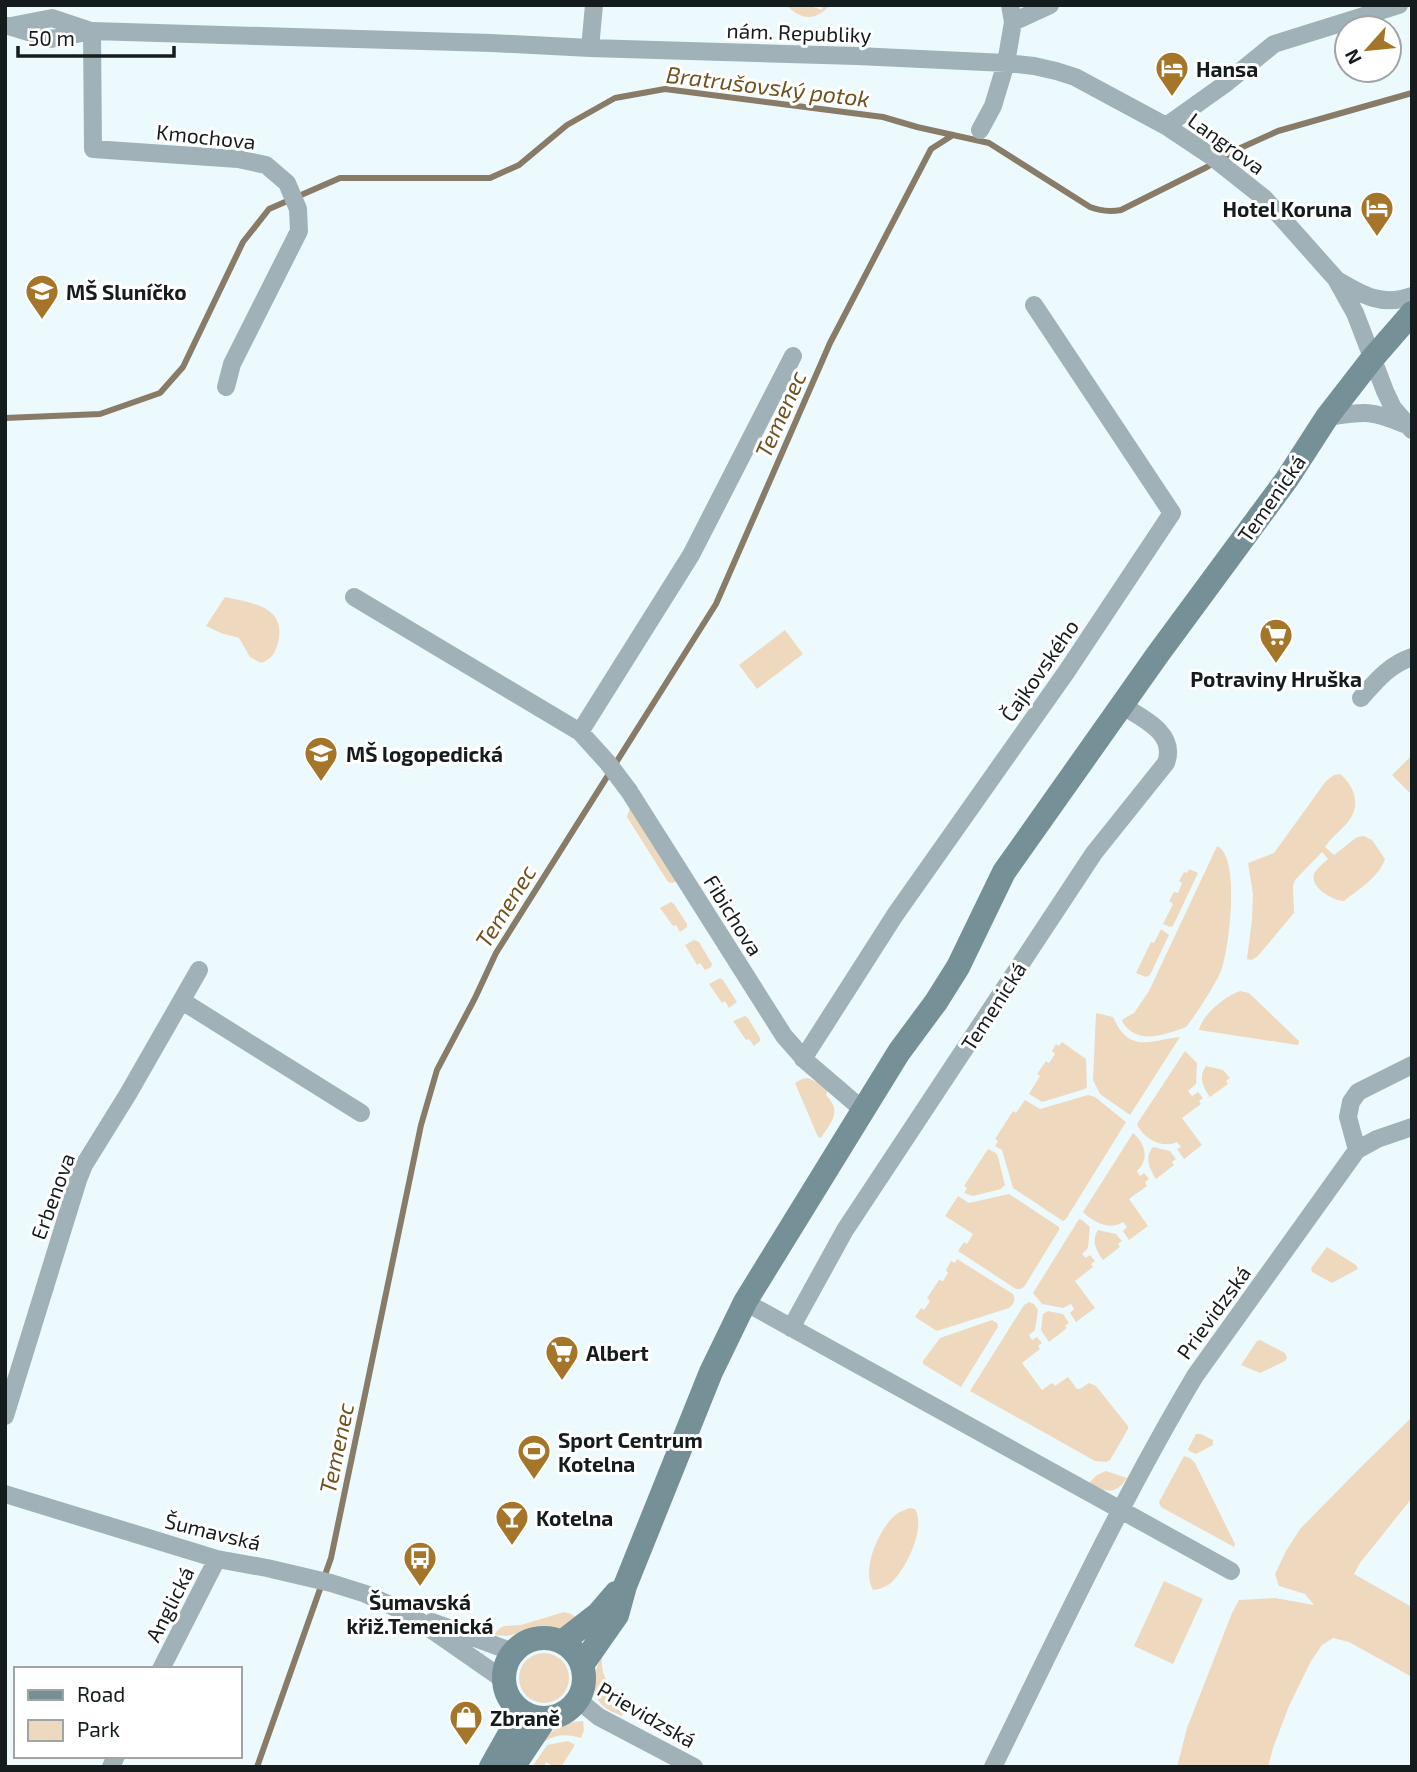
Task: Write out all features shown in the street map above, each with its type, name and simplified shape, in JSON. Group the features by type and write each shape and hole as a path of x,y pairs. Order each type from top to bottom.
{"street":[{"path":"590,48 594,5"},
{"path":"981,130 993,106 1006,63 1012,14 1050,5"},
{"path":"1166,127 1274,44 1399,5"},
{"name":"nám. Republiky","path":"7,26 51,39 92,31 857,55 1006,63"},
{"name":"Kmochova","path":"92,31 93,149 238,159 265,165 287,183 298,209 299,231 232,364 226,387"},
{"name":"Langrova","path":"1006,63 1034,66 1075,78 1166,127 1217,161 1264,198 1336,279 1356,313 1371,359 1393,408 1409,428"},
{"path":"1336,279 1368,296 1384,301 1412,296"},
{"name":"Čajkovského","path":"803,1059 895,915 1067,671 1172,513 1034,305"},
{"name":"Temenická","path":"578,1700 584,1683 582,1665 617,1615 625,1586 711,1372 745,1303 899,1052 958,967 1004,872 1121,705 1287,479 1327,417 1371,359 1412,313"},
{"path":"580,732 691,555 793,356"},
{"name":"Langrova","path":"1327,417 1364,412 1386,416 1409,428"},
{"name":"Fibichova","path":"354,597 580,732 612,768 785,1036 803,1059 863,1110"},
{"path":"1361,698 1382,674 1412,657"},
{"name":"Temenická","path":"791,1328 845,1230 1071,887 1094,853 1166,762 1168,744 1162,733 1121,705"},
{"name":"Erbenova","path":"5,1416 84,1166 199,970"},
{"path":"182,1001 360,1113"},
{"path":"1357,1150 1348,1117 1351,1102 1358,1092 1412,1065"},
{"name":"Prievidzská","path":"993,1767 1121,1510 1195,1376 1357,1150 1377,1139 1412,1127"},
{"path":"745,1303 1231,1571"},
{"name":"Šumavská","path":"5,1494 217,1559 267,1568 366,1594 409,1614 513,1652"},
{"name":"Anglická","path":"162,1667 217,1559"},
{"name":"Temenická","path":"562,1642 597,1614 615,1593 625,1586"},
{"name":"Šumavská","path":"409,1614 504,1680"},
{"path":"578,1700 564,1714 534,1715 511,1702 507,1695 504,1670 513,1652 523,1643 536,1638 562,1642 571,1648 582,1665"},
{"name":"Prievidzská","path":"578,1700 599,1717 694,1767"},
{"path":"491,1767 534,1715"},
{"path":"513,1767 534,1715"}],"green space":[{"path":"786,5 808,5 822,10 823,5 830,5 819,14 809,17 798,14"},
{"path":"225,597 265,608 277,621 278,643 268,660 261,663 250,657 239,638 206,626"},
{"path":"785,630 803,654 757,689 739,665"},
{"path":"1412,755 1412,795 1392,775"},
{"path":"1340,774 1354,793 1354,810 1349,820 1325,847 1334,855 1357,837 1364,836 1372,840 1385,859 1382,865 1362,887 1344,901 1339,900 1322,892 1313,877 1328,859 1322,852 1295,880 1294,913 1257,957 1247,959 1253,894 1248,863 1274,853 1326,781"},
{"path":"630,808 676,881 673,883 668,882 627,817"},
{"path":"1217,846 1224,853 1231,884 1230,925 1221,971 1186,1027 1160,1035 1135,1034 1122,1021 1134,1013 1149,991"},
{"path":"1189,869 1198,873 1173,926 1170,927 1163,924 1173,904 1169,901 1174,892 1178,893 1182,883 1179,881"},
{"path":"671,902 687,924 680,932 660,908"},
{"path":"1161,929 1169,935 1150,975 1146,977 1136,973 1151,942 1154,943"},
{"path":"694,940 699,942 712,964 705,970 700,963 697,965 685,945"},
{"path":"720,978 737,1002 729,1008 725,1001 722,1003 709,984"},
{"path":"1240,991 1249,993 1299,1041 1299,1044 1199,1030 1215,1007"},
{"path":"1096,1013 1113,1017 1122,1032 1135,1041 1149,1042 1180,1037 1130,1115 1100,1094 1093,1080"},
{"path":"745,1016 760,1038 754,1046 749,1039 746,1040 733,1021"},
{"path":"1062,1042 1086,1059 1087,1087 1042,1102 1029,1094 1040,1076 1037,1074 1055,1054 1052,1051 1056,1044 1059,1046"},
{"path":"1185,1051 1197,1063 1196,1084 1188,1091 1192,1096 1198,1092 1203,1098 1199,1101 1201,1104 1182,1118 1202,1145 1184,1159 1177,1149 1181,1147 1177,1142 1166,1144 1154,1141 1144,1134 1137,1124"},
{"path":"1206,1066 1223,1070 1230,1078 1226,1081 1228,1084 1210,1097 1202,1082"},
{"path":"808,1078 829,1088 826,1095 834,1106 834,1117 821,1138 818,1137 795,1083"},
{"path":"1088,1095 1095,1097 1126,1122 1063,1221 1013,1188 1002,1150 995,1146 998,1141 995,1139 1013,1111 1016,1113 1025,1100 1040,1109"},
{"path":"1133,1133 1141,1141 1145,1156 1137,1171 1140,1176 1144,1173 1149,1179 1145,1182 1147,1186 1129,1199 1148,1226 1129,1240 1123,1231 1127,1227 1123,1222 1113,1226 1102,1224 1083,1212"},
{"path":"1153,1147 1170,1151 1176,1159 1172,1162 1174,1165 1156,1179 1148,1159"},
{"path":"988,1149 998,1157 1005,1185 1001,1189 973,1196 964,1193 967,1188 964,1186"},
{"path":"1009,1194 1059,1227 1024,1287 1020,1289 958,1251 964,1242 967,1244 973,1234 945,1216 958,1196 969,1203"},
{"path":"1079,1219 1090,1227 1088,1248 1082,1254 1086,1258 1090,1255 1095,1261 1091,1264 1093,1267 1075,1281 1095,1308 1076,1322 1070,1313 1074,1309 1071,1304 1063,1308 1042,1304 1033,1293"},
{"path":"1098,1230 1116,1234 1122,1241 1118,1244 1120,1247 1103,1260 1095,1245"},
{"path":"1327,1247 1356,1265 1358,1269 1332,1283 1312,1272 1311,1268"},
{"path":"957,1259 1013,1294 1014,1302 1009,1308 937,1331 915,1317 930,1301 927,1298 939,1280 943,1281 951,1261 955,1263"},
{"path":"1029,1302 1038,1310 1035,1330 1029,1335 1032,1340 1037,1337 1042,1343 1038,1346 1040,1349 1022,1363 1042,1390 1052,1383 1055,1386 1068,1377 1077,1389 1089,1383 1096,1386 1128,1426 1110,1460 1106,1462 1095,1461 970,1391 1024,1305"},
{"path":"1048,1311 1063,1314 1069,1323 1065,1326 1067,1328 1049,1342 1041,1330 1043,1314"},
{"path":"992,1320 998,1327 961,1387 923,1364 940,1338"},
{"path":"1260,1340 1285,1353 1287,1358 1260,1373 1241,1365"},
{"path":"1412,1417 1412,1498 1354,1574 1412,1607 1412,1677 1349,1642 1333,1638 1322,1645 1311,1661 1289,1706 1268,1767 1177,1767 1187,1728 1239,1600 1275,1598 1314,1605 1305,1594 1279,1586 1275,1574 1286,1551 1300,1529"},
{"path":"1196,1434 1213,1440 1213,1445 1196,1454 1189,1451"},
{"path":"1184,1456 1195,1463 1235,1544 1234,1547 1161,1507 1159,1502"},
{"path":"1106,1471 1127,1478 1118,1488 1110,1491 1089,1483"},
{"path":"910,1508 915,1509 918,1526 909,1557 893,1581 873,1590 869,1572 877,1541 894,1516"},
{"path":"1164,1581 1203,1599 1173,1664 1134,1646"},
{"path":"564,1612 579,1620 561,1629 540,1629 507,1636 493,1635 504,1626 521,1625"},
{"path":"544,1653 562,1660 569,1678 562,1696 544,1703 526,1696 519,1678 526,1660"},
{"path":"602,1656 605,1678 629,1704 622,1716 604,1707 595,1694 595,1674"},
{"path":"583,1721 581,1738 559,1736 540,1744 558,1727"},
{"path":"568,1741 575,1745 561,1767 554,1767 546,1762 544,1767 532,1767 547,1745"}],"waterway":[{"name":"Bratrušovský potok","path":"5,418 100,414 160,393 183,367 243,242 269,209 340,178 490,178 519,165 567,125 615,98 665,89 883,117 989,143 1090,207 1109,211 1121,210 1278,131 1412,93"},
{"name":"Temenec","path":"257,1767 331,1558 421,1125 437,1070 496,953 716,604 830,343 931,149 953,135"}],"place":[{"name":"Hansa","path":"1172,98"},
{"name":"Hotel Koruna","path":"1377,238"},
{"name":"MŠ Sluníčko","path":"42,321"},
{"name":"Potraviny Hruška","path":"1276,665"},
{"name":"MŠ logopedická","path":"321,783"},
{"name":"Albert","path":"562,1382"},
{"name":"Sport Centrum Kotelna","path":"534,1481"},
{"name":"Kotelna","path":"512,1547"},
{"name":"Šumavská křiž.Temenická","path":"420,1588"},
{"name":"Zbraně","path":"466,1747"}]}
